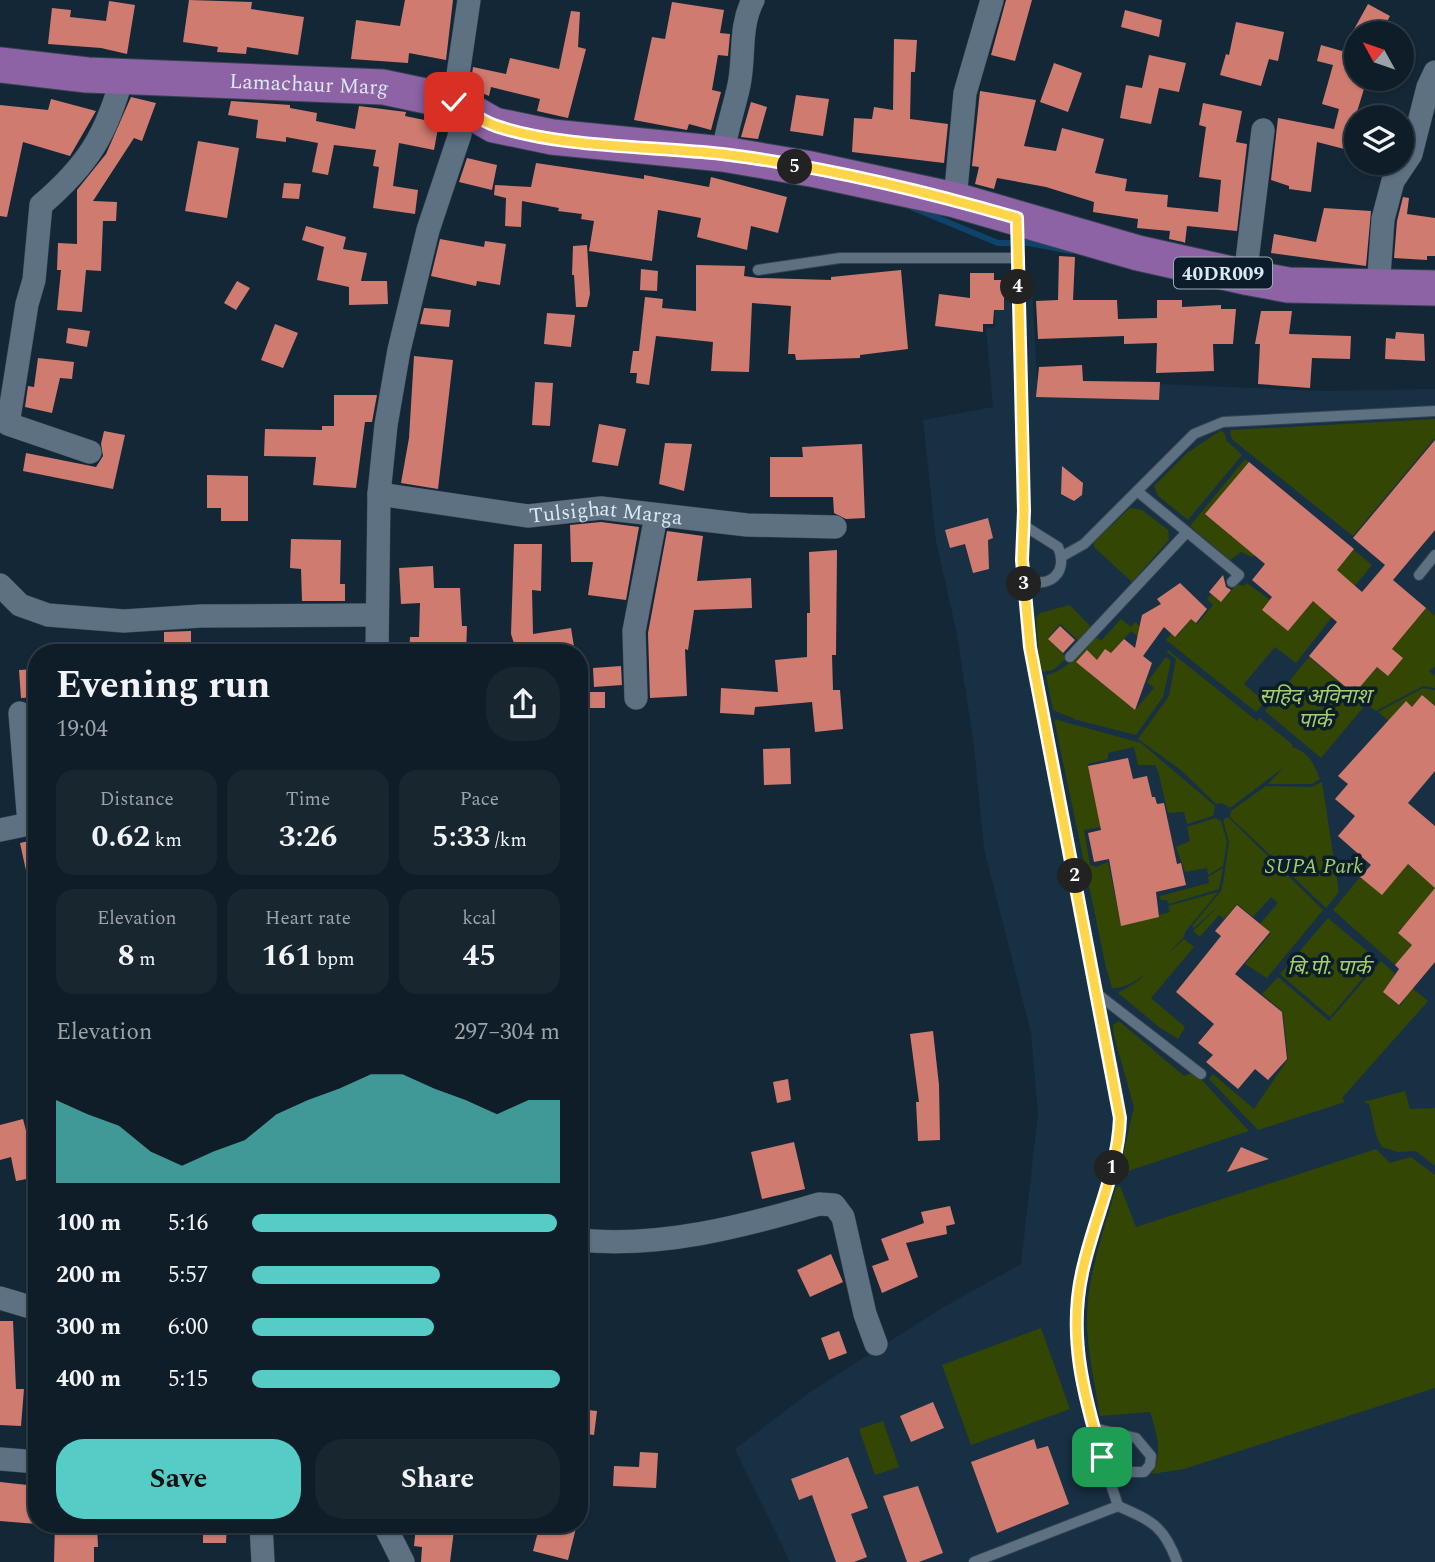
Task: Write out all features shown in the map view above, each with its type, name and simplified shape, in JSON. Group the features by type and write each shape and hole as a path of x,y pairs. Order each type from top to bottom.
{"main road":[{"name":"Lamachaur Marg","path":"0,65 87,75 123,74 383,87 454,102 494,125 552,137 723,154 955,200 1138,253 1245,277 1289,285 1378,289 1435,288"}],"street":[{"path":"377,644 379,494 386,425 399,350 428,230 460,134 454,102 469,0"},
{"path":"723,154 727,125 739,85 746,14 753,0"},
{"path":"955,200 965,93 992,0"},
{"path":"1378,289 1383,219 1393,181 1410,154 1428,86 1435,72"},
{"path":"90,452 8,424 27,304 34,281 41,205 76,175 92,151 113,113 123,74"},
{"path":"1245,277 1263,130"},
{"name":"Tulsighat Marga","path":"379,494 528,516 601,508 747,526 835,527"},
{"path":"636,698 634,631 656,516"},
{"path":"0,585 20,605 48,615 124,621 201,616 377,615"},
{"path":"20,713 28,812"},
{"path":"0,830 28,824"},
{"path":"588,1241 605,1242 717,1232 819,1204 834,1205 842,1217 865,1314 876,1344"},
{"path":"0,1298 28,1306"},
{"path":"0,1459 28,1461"},
{"path":"261,1533 263,1562"},
{"path":"388,1533 403,1562"}],"lane":[{"path":"1017,218 1024,579 1030,647 1120,1118 1117,1155 1082,1274 1076,1313 1076,1348 1094,1429 1118,1506"},
{"path":"758,270 840,258 1017,258"},
{"path":"1061,557 1084,544 1194,434 1223,422 1435,411"},
{"path":"1137,491 1239,575 1232,582"},
{"path":"1023,525 1055,544 1061,557 1060,572 1054,579 1035,584 1024,579"},
{"path":"1070,657 1186,532"},
{"path":"1419,575 1435,555"},
{"path":"1096,993 1200,1074"},
{"path":"1094,1429 1136,1438 1151,1456 1150,1465 1144,1472 1123,1472 1102,1457"},
{"path":"974,1562 1118,1506 1143,1517 1167,1535 1177,1562"}],"shaded area":[{"path":"1032,284 1037,379 1325,391 1435,389 1435,1562 790,1562 735,1449 810,1392 942,1308 1021,1264 1038,1114 1031,1033 984,849 974,746 957,634 936,541 923,420 993,407 986,328 995,327 995,286"}],"green space":[{"path":"1435,419 1435,438 1353,536 1233,440 1230,434 1231,430"},
{"path":"1220,431 1224,432 1227,441 1242,455 1188,520 1158,496 1154,486 1187,453"},
{"path":"1245,459 1249,462 1206,514 1255,555 1252,557 1241,552 1230,560 1190,526"},
{"path":"1130,508 1142,510 1168,530 1169,540 1132,582 1094,547 1094,542"},
{"path":"1354,550 1372,565 1332,614 1337,570"},
{"path":"1247,583 1270,600 1313,601 1332,617 1296,663 1275,647 1244,684 1265,702 1256,712 1166,640 1173,631 1178,635 1191,619 1197,624 1213,605 1207,599 1211,594 1221,602 1237,584 1243,586"},
{"path":"1070,605 1093,629 1081,643 1060,624 1048,638 1067,658 1053,670 1043,672 1039,660 1036,618 1040,613"},
{"name":"सहिद अविनाश पार्क","path":"1426,608 1435,616 1435,666 1429,671 1435,676 1435,688 1423,686 1376,711 1366,704 1321,758 1265,711 1309,657 1354,694 1377,667 1388,676 1392,649"},
{"path":"1121,619 1131,627 1135,622 1147,632 1141,639 1131,631 1111,653 1105,650 1088,672 1135,710 1154,688 1147,682 1166,657 1171,661 1163,697 1136,735 1077,720 1053,710 1046,675 1067,665 1095,636 1101,641"},
{"path":"1168,650 1257,721 1260,718 1293,745 1292,747 1307,755 1320,779 1312,784 1268,784 1283,768 1230,808 1222,803 1216,804 1181,770 1138,739 1169,696 1176,659"},
{"path":"1423,688 1435,690 1435,706 1422,695 1412,707 1405,701 1389,721 1378,712"},
{"path":"1054,719 1141,743 1215,806 1213,816 1187,824 1184,812 1168,813 1155,765 1138,765 1134,747 1108,753 1108,759 1088,764 1101,827 1084,830 1090,865 1096,867 1108,862 1121,925 1170,912 1168,906 1218,892 1185,932 1184,937 1160,961 1142,977 1122,987 1112,988 1106,967"},
{"name":"SUPA Park","path":"1322,782 1339,892 1326,908 1230,817 1231,811 1266,786 1311,787"},
{"path":"1228,817 1323,910 1267,978 1245,964 1271,933 1260,924 1278,903 1271,897 1253,917 1237,904 1224,919 1219,915 1200,937 1193,931 1222,903 1194,928 1192,926 1221,891 1229,842 1223,820"},
{"path":"1215,818 1221,821 1227,842 1223,866 1208,875 1207,868 1185,872 1176,847 1190,841 1187,827"},
{"path":"1406,863 1431,884 1435,884 1435,891 1398,932 1412,945 1395,965 1333,910 1360,877"},
{"path":"1223,868 1219,889 1169,904 1167,900 1161,900 1160,896 1209,883 1208,877"},
{"name":"बि.पी. पार्क","path":"1328,918 1378,960 1330,1017 1280,974"},
{"path":"1184,939 1194,947 1151,998 1185,1027 1178,1039 1118,993 1138,981"},
{"path":"1381,961 1395,974 1384,993 1400,1006 1412,988 1428,1001 1342,1098 1345,1102 1258,1130 1209,1079 1213,1074 1254,1109 1288,1059 1283,1012 1262,994 1278,977 1329,1021"},
{"path":"1119,1021 1184,1076 1191,1073 1200,1078 1249,1131 1119,1174 1134,1107 1114,1036 1113,1025"},
{"path":"1405,1091 1410,1109 1435,1108 1435,1166 1416,1151 1398,1152 1382,1147 1369,1104 1363,1102"},
{"path":"1376,1149 1390,1163 1411,1157 1435,1175 1435,1388 1184,1469 1152,1474 1158,1451 1157,1435 1150,1412 1100,1416 1090,1355 1087,1319 1090,1286 1116,1187 1120,1186 1136,1227"},
{"path":"1041,1328 1070,1409 971,1445 942,1365"},
{"path":"883,1421 899,1467 875,1475 859,1429"}],"building":[{"path":"189,0 252,2 251,9 304,17 298,55 247,47 246,54 217,52 218,47 183,42"},
{"path":"405,0 453,0 446,60 409,53 408,63 351,59 356,20 400,26"},
{"path":"1006,0 1032,0 1015,61 991,55"},
{"path":"109,1 135,5 127,54 101,48 48,44 52,8 71,10 70,17 106,21"},
{"path":"672,2 724,10 720,33 730,34 728,56 718,55 712,90 721,92 711,130 689,124 687,130 634,120 652,37 665,39"},
{"path":"1368,4 1390,16 1387,21 1359,21"},
{"path":"1125,10 1162,20 1159,37 1121,27"},
{"path":"571,11 580,12 578,47 586,49 568,118 537,111 540,99 491,87 489,96 470,88 473,67 506,74 510,58 559,69"},
{"path":"1236,22 1284,32 1278,61 1269,59 1261,86 1220,75 1226,54 1229,55"},
{"path":"894,39 917,40 915,72 911,72 910,119 948,124 944,163 852,152 854,118 872,119 874,107 893,110"},
{"path":"1321,45 1342,51 1344,47 1344,91 1363,91 1359,105 1344,105 1344,149 1317,142 1311,192 1289,189 1289,186 1271,180 1278,118 1334,129 1339,109 1322,104 1333,65 1317,61"},
{"path":"1149,55 1186,63 1179,92 1159,88 1151,124 1120,118 1126,85 1142,88"},
{"path":"1054,63 1082,73 1068,112 1040,102"},
{"path":"980,91 1036,100 1024,146 1056,151 1062,128 1104,139 1095,173 1127,179 1125,191 1168,195 1167,207 1218,212 1221,180 1199,177 1206,127 1199,125 1203,103 1242,111 1236,142 1247,144 1237,231 1187,226 1185,243 1169,239 1170,231 1137,228 1138,219 1093,212 1094,202 1046,187 997,178 994,189 975,184 979,167 972,166"},
{"path":"796,95 829,99 823,136 790,131"},
{"path":"131,97 156,103 142,141 134,138 93,201 117,202 116,221 103,221 101,271 86,270 82,312 57,310 61,270 57,270 58,243 77,244 77,190 106,154"},
{"path":"51,99 96,111 70,156 23,142 7,217 0,216 0,105 48,110"},
{"path":"231,101 290,105 290,108 317,113 316,121 355,129 359,106 406,112 405,116 439,123 434,150 399,143 393,186 418,190 415,214 373,208 379,167 373,166 376,150 334,145 328,175 312,172 318,143 286,137 286,142 256,138 258,120 228,115"},
{"path":"751,102 767,107 758,139 741,137"},
{"path":"198,141 239,148 227,218 185,211"},
{"path":"467,158 497,165 492,190 459,182"},
{"path":"536,163 644,179 644,175 709,187 711,177 787,197 778,233 751,226 747,250 697,237 701,218 658,210 652,261 589,251 594,221 581,219 582,214 558,211 559,208 522,201 521,227 505,226 506,198 494,195 495,185 531,187"},
{"path":"284,183 301,184 299,199 282,198"},
{"path":"1403,197 1409,198 1407,214 1435,218 1435,256 1427,256 1427,260 1394,258 1397,221"},
{"path":"1324,208 1371,211 1366,266 1271,253 1274,234 1316,242"},
{"path":"306,226 346,237 343,249 367,253 361,281 387,281 388,304 349,305 349,287 317,280 324,247 302,240"},
{"path":"440,239 484,247 485,241 506,244 500,285 477,281 476,286 431,276"},
{"path":"587,245 590,294 587,307 576,307 572,275 573,246"},
{"path":"1059,256 1075,257 1073,300 1117,300 1118,319 1157,318 1157,300 1182,300 1182,307 1221,305 1221,309 1236,309 1233,344 1213,344 1214,371 1156,373 1157,343 1124,344 1124,336 1038,339 1036,301 1058,300"},
{"path":"696,265 745,266 744,276 758,278 831,280 831,277 901,270 908,349 860,355 860,358 796,360 795,354 788,354 791,306 752,303 749,372 711,371 713,342 656,336 649,385 636,383 637,373 630,373 633,351 639,351 645,297 663,299 662,308 696,311"},
{"path":"641,269 658,271 657,291 640,290"},
{"path":"970,273 994,273 994,280 1004,280 1004,310 994,310 993,324 983,324 983,332 935,326 939,294 970,298"},
{"path":"237,281 250,288 236,310 224,303"},
{"path":"424,308 451,310 449,327 420,324"},
{"path":"1261,311 1292,311 1289,334 1351,336 1350,359 1312,358 1310,388 1258,384 1260,344 1255,344"},
{"path":"547,313 575,315 571,347 544,344"},
{"path":"275,324 298,333 283,368 261,360"},
{"path":"68,328 90,331 87,347 66,343"},
{"path":"1396,332 1424,334 1425,361 1385,359 1386,338 1395,339"},
{"path":"414,356 453,360 438,489 401,483 409,438"},
{"path":"38,358 74,362 72,379 60,378 52,413 25,407 28,386 34,387"},
{"path":"1082,365 1083,381 1160,382 1159,400 1036,397 1039,367"},
{"path":"535,382 553,383 550,426 532,425"},
{"path":"334,395 377,395 372,422 365,422 356,488 313,485 316,457 264,456 265,429 322,430 322,426 334,426"},
{"path":"599,424 626,429 618,466 592,462"},
{"path":"104,431 125,435 113,489 23,471 26,453 96,467 103,456 101,444"},
{"path":"1435,440 1435,530 1393,580 1426,608 1392,649 1403,658 1388,676 1377,667 1354,694 1309,656 1337,622 1313,601 1288,631 1262,610 1272,597 1252,580 1265,564 1205,514 1249,462 1354,549 1337,570 1362,592 1385,565 1353,538"},
{"path":"665,443 692,444 684,491 659,484"},
{"path":"862,444 865,518 846,519 834,513 833,497 770,497 770,457 803,457 802,447"},
{"path":"1062,466 1083,483 1082,495 1074,501 1061,494"},
{"path":"207,475 248,476 248,521 221,521 221,508 207,508"},
{"path":"988,518 993,538 988,540 989,569 973,573 965,544 950,548 945,530"},
{"path":"601,522 639,527 626,600 588,595 593,562 571,562 570,525"},
{"path":"667,531 703,536 697,581 751,578 752,608 694,610 688,650 685,649 687,696 650,698 648,633"},
{"path":"291,539 341,540 340,584 345,584 345,601 302,601 301,569 290,568"},
{"path":"514,544 542,544 541,591 532,590 533,634 571,628 574,644 514,644 511,634"},
{"path":"837,550 833,690 840,690 843,729 815,732 812,702 755,707 754,715 720,713 721,688 778,692 775,660 807,657 807,613 810,613 809,552"},
{"path":"433,566 434,588 460,588 462,626 467,626 466,644 410,644 410,637 419,637 420,603 401,604 399,568"},
{"path":"1223,575 1226,587 1231,590 1221,602 1209,592"},
{"path":"1180,583 1207,609 1196,623 1191,619 1175,637 1164,627 1143,656 1152,663 1135,710 1076,662 1087,650 1097,660 1105,649 1111,653 1124,639 1135,648 1142,615 1161,604 1157,599"},
{"path":"1060,626 1075,640 1063,653 1048,639"},
{"path":"191,631 191,644 164,644 164,632"},
{"path":"621,666 622,685 594,687 593,668"},
{"path":"19,670 28,670 28,698 21,698"},
{"path":"588,692 605,692 605,708 588,708"},
{"path":"1422,695 1435,706 1435,771 1408,803 1435,826 1435,888 1408,864 1382,895 1360,877 1371,865 1338,836 1355,816 1335,799 1348,784 1338,776 1406,701 1412,707"},
{"path":"790,748 791,784 764,785 763,749"},
{"path":"1128,758 1133,779 1147,776 1152,797 1155,797 1157,804 1164,803 1177,864 1181,863 1186,885 1156,892 1159,917 1121,926 1109,859 1094,862 1088,833 1101,830 1088,766"},
{"path":"28,841 28,880 20,843"},
{"path":"1435,888 1435,962 1399,1005 1383,992 1399,969 1395,965 1412,945 1398,933"},
{"path":"1237,905 1270,932 1235,974 1282,1012 1287,1059 1268,1080 1255,1069 1238,1089 1206,1062 1213,1055 1198,1043 1214,1024 1176,992 1221,936 1215,931"},
{"path":"933,1031 939,1085 940,1140 918,1141 916,1102 919,1102 910,1034"},
{"path":"788,1079 791,1100 777,1103 773,1082"},
{"path":"23,1119 28,1138 28,1179 16,1181 11,1157 0,1160 0,1125"},
{"path":"794,1142 805,1189 762,1199 751,1152"},
{"path":"1241,1147 1269,1159 1227,1172"},
{"path":"950,1206 955,1224 946,1226 947,1234 906,1243 918,1277 882,1293 872,1266 889,1260 881,1239 924,1223 921,1212"},
{"path":"831,1254 843,1282 810,1297 797,1270"},
{"path":"0,1321 13,1321 16,1389 24,1389 21,1426 0,1425"},
{"path":"839,1331 847,1353 829,1360 821,1338"},
{"path":"933,1402 944,1428 911,1442 900,1416"},
{"path":"588,1410 597,1411 594,1435 588,1434"},
{"path":"1034,1439 1037,1449 1048,1446 1069,1504 997,1533 971,1462"},
{"path":"640,1452 658,1453 656,1488 613,1486 614,1466 639,1467"},
{"path":"848,1457 868,1508 851,1514 867,1557 854,1562 836,1562 812,1495 799,1500 791,1479"},
{"path":"0,1482 28,1485 28,1523 0,1521"},
{"path":"918,1486 943,1553 919,1562 907,1562 883,1496"},
{"path":"55,1533 97,1533 98,1547 94,1547 94,1562 54,1562"},
{"path":"203,1533 227,1533 226,1543 203,1543"},
{"path":"415,1533 454,1533 450,1562 421,1562 422,1547 414,1546"},
{"path":"538,1533 575,1533 568,1560 533,1551"}],"waterway":[{"path":"911,207 998,243 1029,243 1071,251"}],"route":[{"path":"454,102 494,125 552,137 723,154 811,169 955,200 1017,218 1024,511 1022,560 1030,647 1120,1118 1117,1155 1082,1274 1076,1313 1076,1348 1088,1409 1102,1457"}]}
